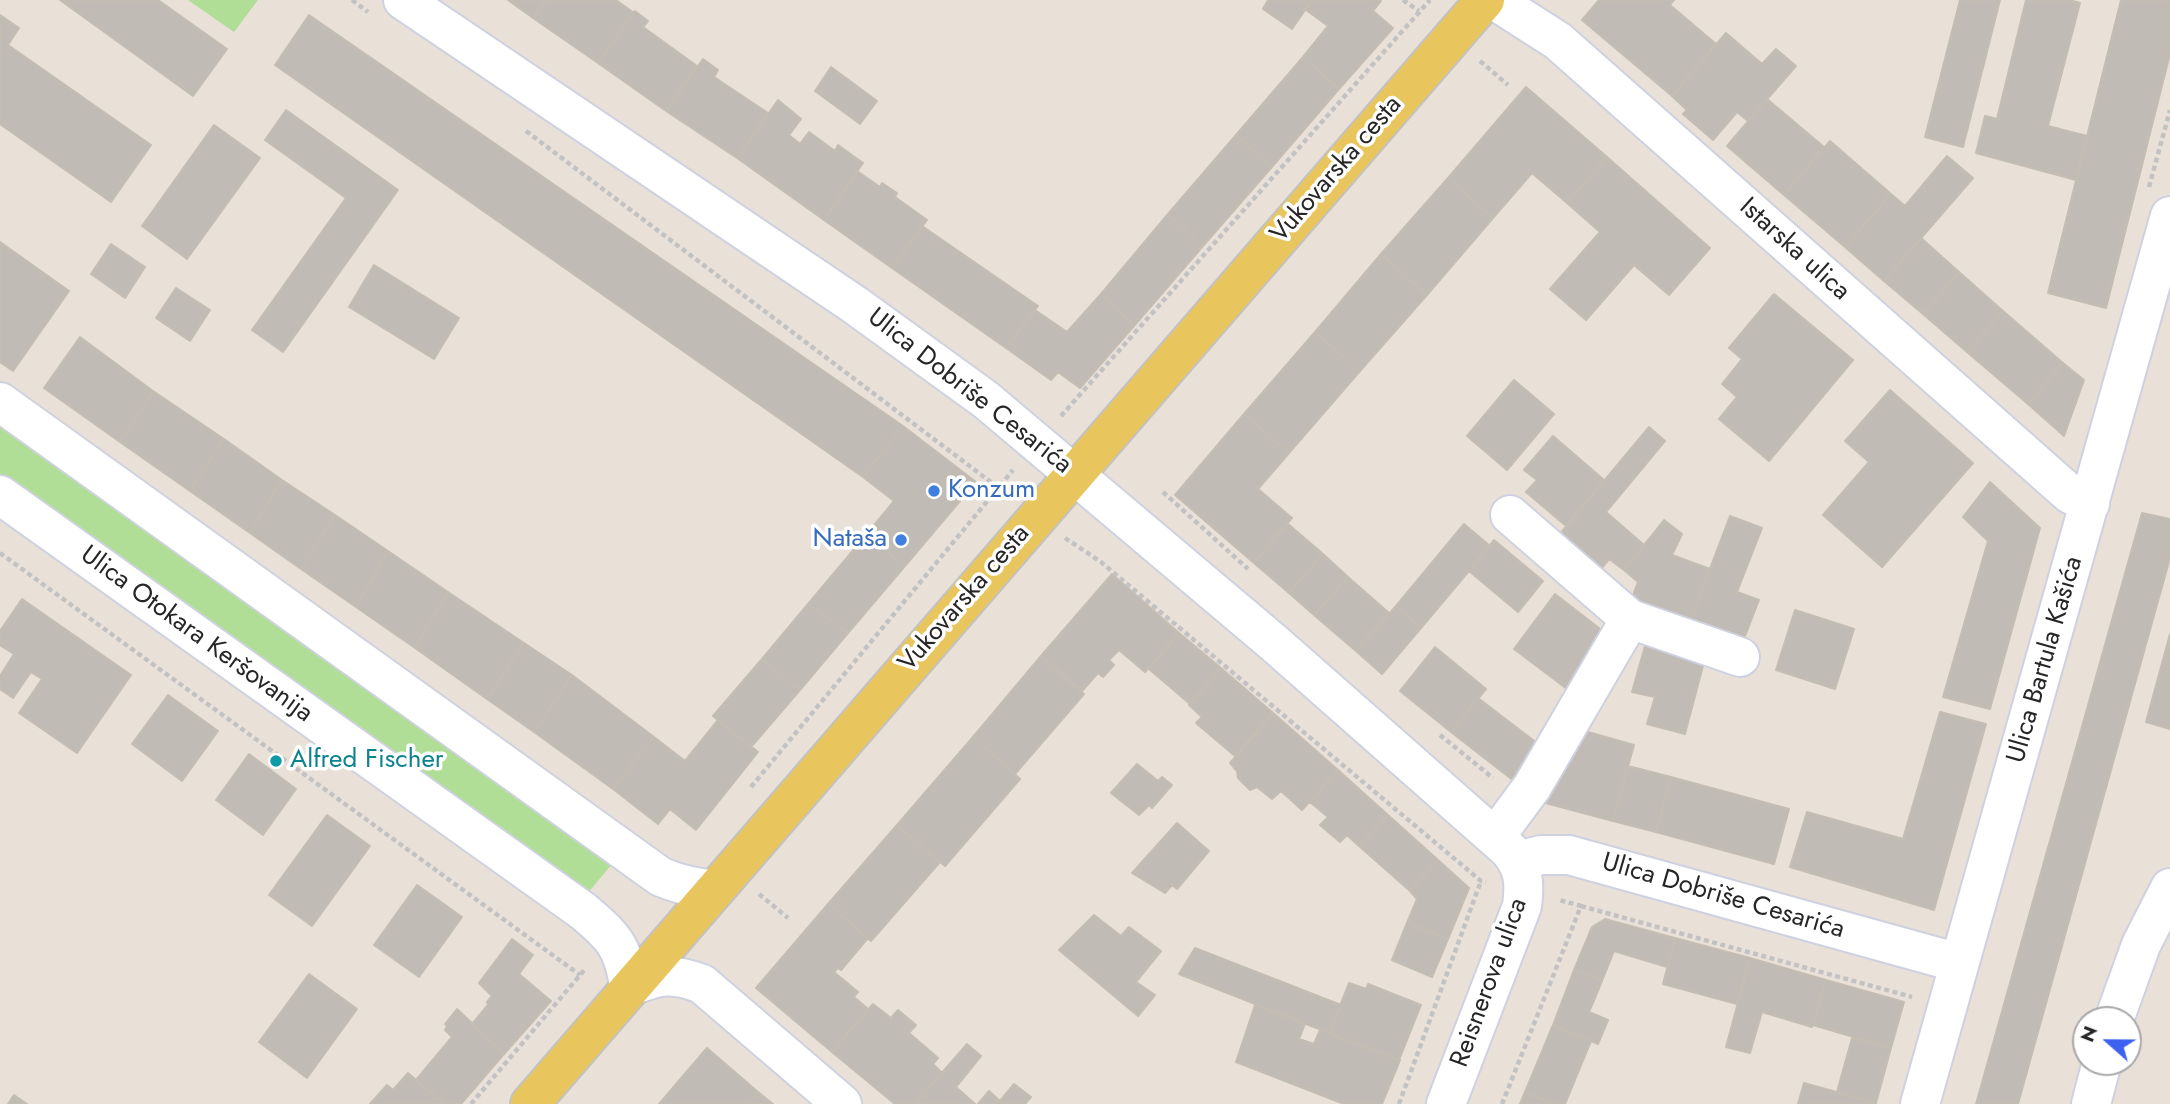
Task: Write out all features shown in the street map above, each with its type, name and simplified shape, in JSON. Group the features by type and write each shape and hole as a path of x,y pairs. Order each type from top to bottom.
{"main road":[{"name":"Vukovarska cesta","path":"530,1104 1485,0"}],"street":[{"name":"Istarska ulica","path":"1494,0 1558,41 2070,494 2090,504"},
{"name":"Ulica Dobriše Cesarića","path":"388,8 908,341 1038,442 1274,643 1512,863 1541,855 1577,857 1959,963"},
{"name":"Ulica Bartula Kašića","path":"1920,1104 2170,216"},
{"path":"0,402 661,877 678,885 699,889 715,888"},
{"name":"Ulica Otokara Keršovanija","path":"0,495 583,911 611,935 622,955 629,987"},
{"path":"1510,515 1630,619 1740,657"},
{"path":"1512,863 1532,787 1630,619"},
{"name":"Reisnerova ulica","path":"1446,1104 1522,906 1512,863"},
{"path":"2119,1006 2141,945 2170,888"},
{"path":"629,987 655,977 671,975 702,984 842,1104"},
{"path":"2091,1104 2098,1076"}],"path":[{"path":"352,0 388,8"},
{"path":"1403,0 1419,11"},
{"path":"747,792 998,488 1430,0"},
{"path":"519,126 1036,517 1101,562 1481,881"},
{"path":"0,553 580,975"},
{"path":"1399,1104 1481,881 1512,863 1581,906 1912,997"},
{"path":"1502,1104 1581,906"},
{"path":"471,1104 611,935"}],"green space":[{"path":"188,0 258,0 234,32"},
{"path":"0,412 617,858 587,894 0,477"}],"building":[{"path":"60,0 158,0 227,49 193,96"},
{"path":"508,0 546,0 533,18"},
{"path":"546,0 616,0 634,13 598,63 533,18"},
{"path":"1268,0 1312,0 1292,29 1263,9"},
{"path":"1312,0 1380,0 1373,11 1393,28 1339,89 1303,57 1328,26 1306,10"},
{"path":"1599,0 1674,0 1670,5 1716,44 1672,96 1582,20"},
{"path":"1960,0 2000,0 1963,147 1925,137"},
{"path":"2026,0 2069,0 2080,3 2048,126 2087,136 2076,180 1976,153 1985,116 1997,119"},
{"path":"2121,0 2170,0 2170,54 2106,308 2048,293"},
{"path":"635,11 648,21 643,27 697,66 666,111 598,63"},
{"path":"0,15 19,28 8,45 151,145 111,202 0,124"},
{"path":"309,15 903,426 863,477 275,65"},
{"path":"1726,33 1762,64 1776,49 1796,66 1748,121 1737,112 1713,140 1683,114 1687,110 1672,96"},
{"path":"1303,57 1339,89 1271,168 1236,135"},
{"path":"703,59 718,70 714,77 768,113 737,158 666,111"},
{"path":"831,67 877,101 860,124 815,91"},
{"path":"1526,87 1607,157 1567,203 1532,173 1493,218 1448,178"},
{"path":"1767,99 1824,147 1784,195 1727,146"},
{"path":"778,100 801,119 789,135 800,144 809,132 835,151 838,145 863,163 824,220 737,158"},
{"path":"286,110 398,190 283,352 252,330 346,198 265,140"},
{"path":"214,125 260,158 187,259 142,226"},
{"path":"1236,135 1271,168 1203,246 1168,214"},
{"path":"1830,141 1891,194 1845,247 1784,195"},
{"path":"1947,156 1973,178 1884,281 1845,247 1891,194 1905,206"},
{"path":"1607,157 1710,248 1669,295 1634,265 1586,320 1550,289 1600,232 1567,203"},
{"path":"857,171 880,187 882,183 897,193 895,197 927,220 892,268 824,220"},
{"path":"1448,178 1493,218 1427,295 1381,254"},
{"path":"1168,214 1203,246 1134,326 1101,294"},
{"path":"922,226 1038,306 1006,348 892,268"},
{"path":"1921,238 1959,272 1923,314 1884,281"},
{"path":"0,242 69,291 13,371 0,362"},
{"path":"111,244 145,267 125,298 91,274"},
{"path":"1381,254 1427,295 1360,371 1315,332"},
{"path":"374,265 459,318 434,359 349,307"},
{"path":"1959,272 2003,311 1967,352 1923,314"},
{"path":"176,288 210,310 190,341 156,318"},
{"path":"1101,294 1134,326 1080,388 1058,372 1051,380 1006,348 1035,310 1067,332"},
{"path":"1774,294 1853,360 1769,461 1719,419 1737,397 1722,384 1742,359 1729,348"},
{"path":"2003,311 2063,363 2028,404 1967,352"},
{"path":"1315,332 1360,371 1289,453 1244,414"},
{"path":"80,337 153,391 120,442 44,388"},
{"path":"2063,363 2084,380 2064,436 2028,404"},
{"path":"1514,380 1554,414 1507,470 1467,436"},
{"path":"1890,390 1973,463 1882,567 1823,515 1869,462 1845,441"},
{"path":"153,391 224,439 190,491 120,442"},
{"path":"1244,414 1289,453 1258,489 1292,518 1254,563 1175,495"},
{"path":"903,426 976,482 905,566 866,535 894,501 863,477"},
{"path":"1649,427 1665,441 1606,512 1644,545 1624,570 1609,559 1596,575 1554,541"},
{"path":"1553,436 1604,480 1566,526 1526,492 1537,480 1524,470"},
{"path":"224,439 282,480 250,533 190,491"},
{"path":"282,480 335,515 301,569 250,533"},
{"path":"1990,482 2040,528 1990,709 1943,697 1988,541 1963,517"},
{"path":"2142,513 2170,519 2170,558 2018,1104 1976,1104"},
{"path":"335,515 388,551 356,607 301,569"},
{"path":"1730,516 1762,528 1737,592 1759,600 1742,644 1689,624"},
{"path":"1664,520 1682,534 1672,555 1710,569 1689,624 1630,603 1638,582 1624,570"},
{"path":"1287,523 1323,554 1289,593 1254,563"},
{"path":"1464,524 1490,546 1421,628 1396,606"},
{"path":"866,535 905,566 848,633 808,604"},
{"path":"1494,540 1543,581 1518,612 1469,571"},
{"path":"388,551 448,592 415,648 356,607"},
{"path":"1323,554 1348,577 1314,615 1289,593"},
{"path":"1112,574 1179,633 1145,672 1119,650 1109,660 1114,665 1103,677 1098,673 1082,691 1041,656"},
{"path":"1348,577 1389,613 1356,651 1314,615"},
{"path":"448,592 524,643 487,699 415,648"},
{"path":"1555,594 1608,635 1567,689 1514,649"},
{"path":"22,599 131,675 77,753 19,713 42,679 31,672 13,698 0,689 0,676 14,654 0,645 0,631"},
{"path":"808,604 848,633 800,690 762,659"},
{"path":"1396,606 1421,628 1382,674 1356,651"},
{"path":"1795,610 1854,629 1835,689 1776,670"},
{"path":"1179,633 1221,668 1190,704 1149,669"},
{"path":"2170,634 2170,729 2146,722"},
{"path":"524,643 572,675 534,732 487,699"},
{"path":"1645,646 1704,662 1685,734 1647,724 1655,697 1632,692"},
{"path":"1435,647 1486,689 1451,732 1400,691"},
{"path":"1041,656 1084,694 1015,774 973,737"},
{"path":"762,659 800,690 751,747 713,716"},
{"path":"1221,668 1273,713 1235,756 1196,723 1202,717 1189,705"},
{"path":"572,675 654,737 613,789 534,732"},
{"path":"168,695 218,731 182,781 132,744"},
{"path":"1478,698 1546,750 1519,785 1451,732"},
{"path":"1940,712 1986,724 1934,910 1790,867 1807,812 1903,839"},
{"path":"1273,713 1338,770 1302,810 1281,791 1272,799 1257,787 1250,790 1238,778 1237,771 1230,763"},
{"path":"718,720 758,752 696,830 670,809 658,824 613,789 654,737 685,761"},
{"path":"1581,730 1634,745 1613,821 1538,801"},
{"path":"973,737 1020,779 945,866 897,825"},
{"path":"249,754 296,789 263,835 216,800"},
{"path":"1137,764 1158,781 1162,777 1172,785 1152,808 1149,805 1139,815 1111,793"},
{"path":"1628,766 1671,777 1656,832 1613,821"},
{"path":"1338,770 1388,815 1359,846 1347,835 1340,842 1320,825 1328,817 1310,802"},
{"path":"1671,777 1789,809 1774,864 1656,832"},
{"path":"327,815 370,846 312,926 269,895"},
{"path":"1388,815 1438,860 1410,891 1359,846"},
{"path":"1177,823 1209,851 1177,889 1172,885 1165,893 1132,873"},
{"path":"897,825 940,862 871,941 828,904"},
{"path":"1438,860 1469,888 1448,939 1407,923 1417,899 1410,891"},
{"path":"417,885 462,917 419,977 374,945"},
{"path":"828,904 868,938 841,970 838,968 834,972 858,992 854,997 868,1009 832,1052 756,988"},
{"path":"1094,915 1121,936 1129,927 1161,951 1136,982 1155,995 1138,1016 1059,950"},
{"path":"1605,919 1675,938 1667,967 1614,951 1602,981 1574,970 1592,927"},
{"path":"1407,923 1448,939 1432,977 1392,960"},
{"path":"1675,938 1750,958 1737,1004 1663,984"},
{"path":"512,939 533,955 519,974 551,1001 504,1054 472,1024 492,996 479,983"},
{"path":"1195,948 1341,1005 1329,1033 1179,974"},
{"path":"1750,958 1826,980 1812,1027 1762,1012 1750,1053 1726,1047"},
{"path":"1574,970 1602,981 1589,1012 1608,1020 1598,1044 1553,1025"},
{"path":"309,974 357,1009 307,1078 259,1042"},
{"path":"1826,980 1904,1002 1891,1048 1813,1025"},
{"path":"1349,983 1366,989 1368,984 1421,1005 1399,1060 1329,1033"},
{"path":"873,1004 891,1018 898,1010 916,1025 909,1033 938,1058 933,1064 942,1073 915,1104 895,1104 832,1052"},
{"path":"1255,1005 1305,1024 1299,1039 1314,1044 1320,1030 1400,1060 1382,1104 1344,1104 1236,1062"},
{"path":"457,1009 504,1054 461,1104 444,1104 416,1080 452,1037 445,1030 445,1024"},
{"path":"1553,1025 1591,1041 1565,1104 1554,1104 1525,1092"},
{"path":"1852,1038 1891,1048 1876,1103 1837,1092"},
{"path":"967,1044 981,1056 956,1087 975,1104 915,1104"},
{"path":"707,1048 758,1092 746,1104 659,1104"},
{"path":"408,1073 444,1104 370,1104 387,1085 393,1090"},
{"path":"1804,1083 1876,1103 1876,1104 1798,1104"},
{"path":"1014,1084 1031,1097 1025,1104 978,1104 989,1091 1000,1101"},
{"path":"758,1092 773,1104 746,1104"},
{"path":"1525,1092 1554,1104 1520,1104"},
{"path":"14,1095 27,1104 8,1104"}],"place":[{"name":"Konzum","path":"934,491"},
{"name":"Nataša","path":"901,540"},
{"name":"Alfred Fischer","path":"276,761"}]}
